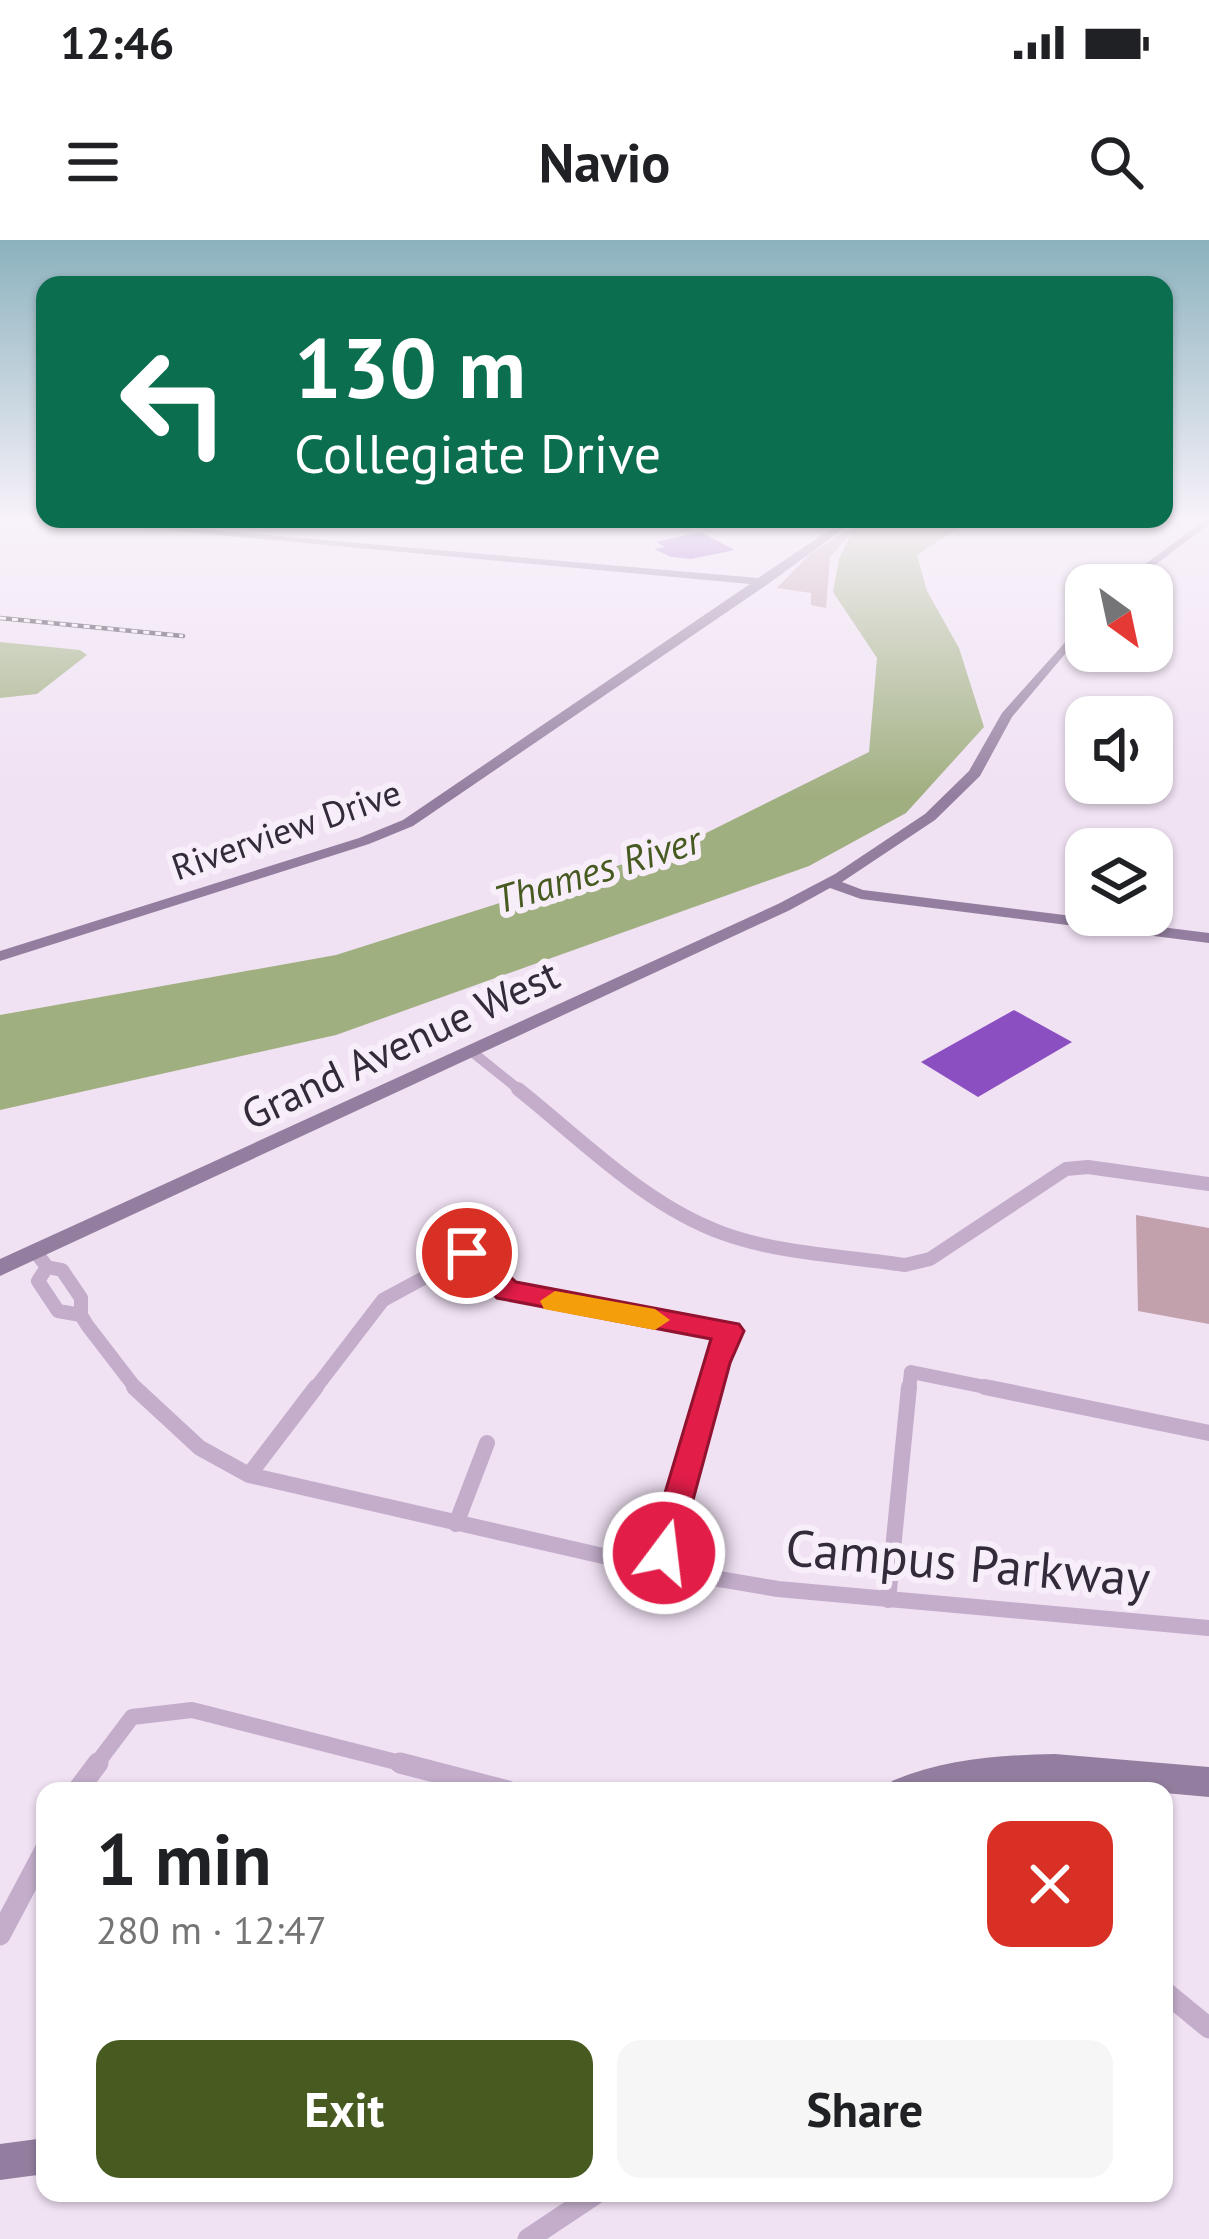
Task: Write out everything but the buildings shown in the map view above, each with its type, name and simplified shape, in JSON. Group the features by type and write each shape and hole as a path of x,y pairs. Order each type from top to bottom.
{"main road":[{"name":"Riverview Drive","path":"0,956 394,830 724,609"},
{"name":"Grand Avenue West","path":"0,1268 41,1259 829,884 930,817 974,773 1006,716 1065,647"},
{"path":"829,884 861,894"},
{"path":"793,902 818,895 861,894 1209,938"},
{"path":"929,1782 1081,1765 1209,1782"},
{"path":"0,2162 36,2157"}],"street":[{"path":"472,1052 663,1204 747,1241 905,1265 930,1259 1066,1169 1088,1167 1209,1184"},
{"path":"249,1474 383,1300 467,1253 507,1291 729,1331 660,1569"},
{"name":"Campus Parkway","path":"81,1315 58,1311 38,1281 41,1259 62,1270 81,1298 81,1315 165,1423 217,1462 249,1474 660,1569 778,1589 1209,1628"},
{"path":"888,1600 911,1372 1209,1433"},
{"path":"456,1524 487,1443"},
{"path":"84,1782 132,1717 192,1710 473,1782"},
{"path":"0,1935 36,1867"},
{"path":"1173,1998 1209,2028"},
{"path":"528,2239 583,2202"}],"shaded area":[{"path":"845,609 937,609 959,648 984,727 906,813 809,866 336,1035 0,1110 0,1015 336,955 680,846 869,752 877,658"},
{"path":"0,642 80,650 87,655 37,694 0,698"},
{"path":"1136,1215 1209,1228 1209,1324 1138,1311"}],"railway":[{"path":"0,618 183,636"}],"slow traffic":[{"path":"555,1301 655,1320"}],"route":[{"path":"467,1253 497,1286 520,1295 729,1331 664,1553"}],"water label":[{"name":"Thames River","path":"597,869"}]}
